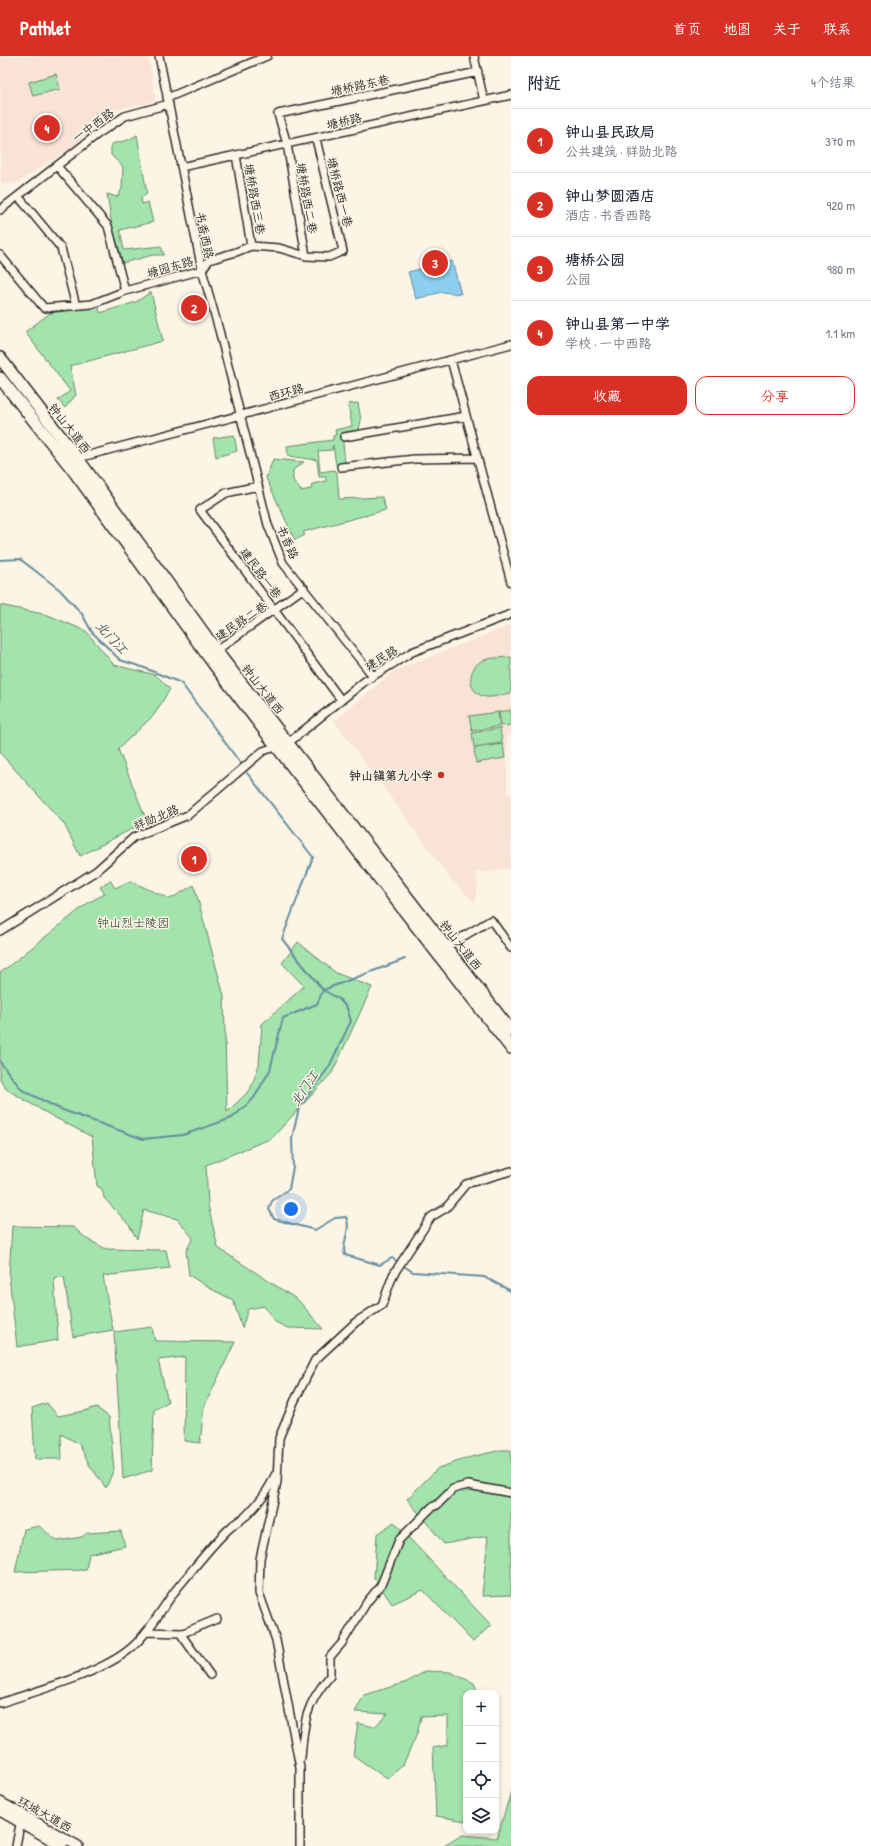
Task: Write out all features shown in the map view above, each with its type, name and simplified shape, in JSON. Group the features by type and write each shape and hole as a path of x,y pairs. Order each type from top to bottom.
{"highway":[{"name":"钟山大道西","path":"0,358 72,461 212,653 277,748 442,950 511,1031"},
{"name":"钟山大道西","path":"0,378 72,461"},
{"name":"钟山大道西","path":"212,653 288,743 442,950 511,1048"}],"main road":[{"name":"环城大道西","path":"0,1802 62,1846"},
{"name":"环城大道西","path":"0,1811 21,1818 78,1846"}],"street":[{"name":"书香西路","path":"159,56 202,270 240,415"},
{"name":"一中西路","path":"0,210 99,133 125,116 168,101 267,56"},
{"path":"474,56 484,101"},
{"name":"塘桥路东巷","path":"286,144 278,114 478,72"},
{"name":"塘桥路","path":"181,167 316,139 511,95"},
{"name":"塘桥路西一巷","path":"316,139 343,251"},
{"name":"塘桥路西二巷","path":"286,144 306,256"},
{"name":"塘桥路西三巷","path":"236,155 251,246"},
{"path":"57,166 108,226 125,291"},
{"path":"18,196 62,248 76,306"},
{"name":"塘园东路","path":"0,255 44,308 92,304 125,291 202,270 209,260 251,246 279,248 306,256 329,258 343,251"},
{"name":"西环路","path":"72,461 511,344"},
{"path":"451,360 511,582"},
{"name":"书香路","path":"240,415 268,525 283,563 373,676"},
{"path":"344,437 466,416"},
{"path":"341,467 415,459 478,458"},
{"name":"建民路一巷","path":"258,486 226,493 200,510 341,700"},
{"name":"建民路二巷","path":"212,653 275,610 304,588"},
{"name":"建民路","path":"277,748 288,743 373,676 412,652 511,614"},
{"name":"祥勋北路","path":"0,931 96,871 134,837 188,815 264,751 277,748"},
{"path":"442,950 490,920 511,948"},
{"path":"300,1768 276,1640 259,1593 260,1559 270,1518 277,1470 279,1438 294,1402 315,1360 356,1322 382,1305 396,1269 432,1217 446,1208 466,1184 511,1171"},
{"path":"0,1703 40,1690 110,1662 127,1652 146,1632 187,1577 231,1526 248,1515 272,1482 277,1470"},
{"path":"300,1846 300,1768 303,1732 308,1707 330,1676 330,1657 342,1643 367,1602 381,1585 399,1540 453,1489 468,1485 511,1493"},
{"path":"146,1632 180,1633 217,1619"},
{"path":"180,1633 210,1675"},
{"path":"16,1846 21,1818"}],"shaded area":[{"path":"0,56 148,56 156,101 112,110 74,146 18,182 1,185"},
{"name":"钟山镇第九小学","path":"511,625 511,734 507,734 507,793 511,794 511,868 487,872 475,872 478,884 475,903 451,879 334,721 394,671"}],"green space":[{"path":"56,74 60,89 33,96 29,82"},
{"path":"137,135 147,194 141,198 142,204 148,202 153,222 120,230 124,250 161,246 164,255 153,255 123,263 112,226 107,194 117,197 122,189 123,167 111,155 111,144 128,140"},
{"path":"151,292 163,341 70,366 76,395 65,408 58,400 70,391 25,332 50,313 99,307 100,313 136,302"},
{"path":"358,403 361,420 359,430 342,433 345,464 336,465 333,445 332,450 318,451 320,472 334,470 337,472 339,499 382,497 386,510 303,532 305,535 295,540 266,478 273,459 304,462 293,470 293,480 301,491 311,489 312,484 326,481 326,477 319,477 317,460 288,456 287,446 333,440 333,436 336,435 335,430 352,426 348,404"},
{"path":"234,435 237,451 216,457 213,438"},
{"path":"0,605 48,615 86,631 114,665 156,675 170,689 154,715 118,749 147,821 80,856 64,824 0,753"},
{"path":"511,657 511,693 486,697 476,692 472,687 471,676 472,671 480,662 487,659"},
{"path":"511,710 511,725 501,726 499,712"},
{"path":"498,712 500,726 472,731 469,716"},
{"path":"500,728 502,743 474,747 472,733"},
{"path":"503,744 505,758 476,763 474,748"},
{"name":"钟山烈士陵园","path":"110,880 115,888 130,881 170,899 194,885 224,996 227,1112 250,1090 259,1065 262,1024 304,986 282,963 298,942 336,973 372,987 332,1073 272,1138 206,1165 208,1205 218,1248 298,1300 323,1329 288,1328 275,1322 264,1306 248,1309 242,1328 233,1300 209,1288 189,1275 186,1251 193,1238 177,1219 144,1210 137,1239 129,1225 104,1198 102,1189 97,1186 92,1137 50,1115 6,1089 0,1079 0,973 89,902 105,894 100,887"},
{"path":"12,1226 73,1227 87,1239 106,1249 166,1250 170,1268 103,1276 113,1330 73,1337 64,1277 54,1278 58,1340 17,1347 9,1276"},
{"path":"152,1327 155,1341 235,1342 204,1407 200,1443 184,1441 185,1357 158,1360 168,1402 154,1410 152,1470 123,1479 114,1332"},
{"path":"47,1403 58,1416 85,1411 96,1407 109,1417 114,1469 106,1488 90,1466 79,1444 61,1434 62,1459 35,1459 32,1408"},
{"path":"501,1450 511,1450 511,1595 482,1596 488,1536 444,1544 407,1499 438,1468 471,1457"},
{"path":"394,1522 491,1625 473,1642 423,1590 392,1604 374,1578 377,1534"},
{"path":"39,1526 57,1541 82,1537 87,1533 121,1531 125,1546 89,1554 86,1570 15,1572 24,1529"},
{"path":"426,1671 450,1672 474,1683 477,1690 463,1690 463,1820 436,1816 433,1748 448,1745 448,1716 421,1717 417,1734 403,1765 387,1779 353,1755 358,1723 374,1727 388,1714 355,1712 364,1695 407,1682"},
{"path":"511,1791 511,1846 444,1846 462,1835 497,1838"}],"water":[{"path":"452,261 461,294 442,292 416,299 408,272"}],"waterway":[{"name":"北门江","path":"0,560 20,559 60,590 82,614 92,632 120,660 142,667 181,683 241,764"},
{"name":"北门江","path":"247,773 313,857 282,939 323,990 339,999 347,1008 351,1021 329,1067 299,1108 292,1138 293,1167 289,1189 272,1201 269,1209 274,1219 315,1230 335,1218 346,1217 348,1226 344,1245 345,1255 380,1265 392,1258 398,1262"},
{"path":"0,1062 22,1090 60,1109 143,1139 183,1135 232,1118 254,1098 270,1070 283,1018 317,1004 323,990 405,959"},
{"name":"北门江","path":"402,1265 413,1272 484,1277 511,1291"}],"place":[{"name":"钟山县第一中学","path":"47,128"},
{"name":"塘桥公园","path":"435,263"},
{"name":"钟山梦圆酒店","path":"194,308"},
{"name":"钟山镇第九小学","path":"441,775"},
{"name":"钟山县民政局","path":"194,859"}]}
